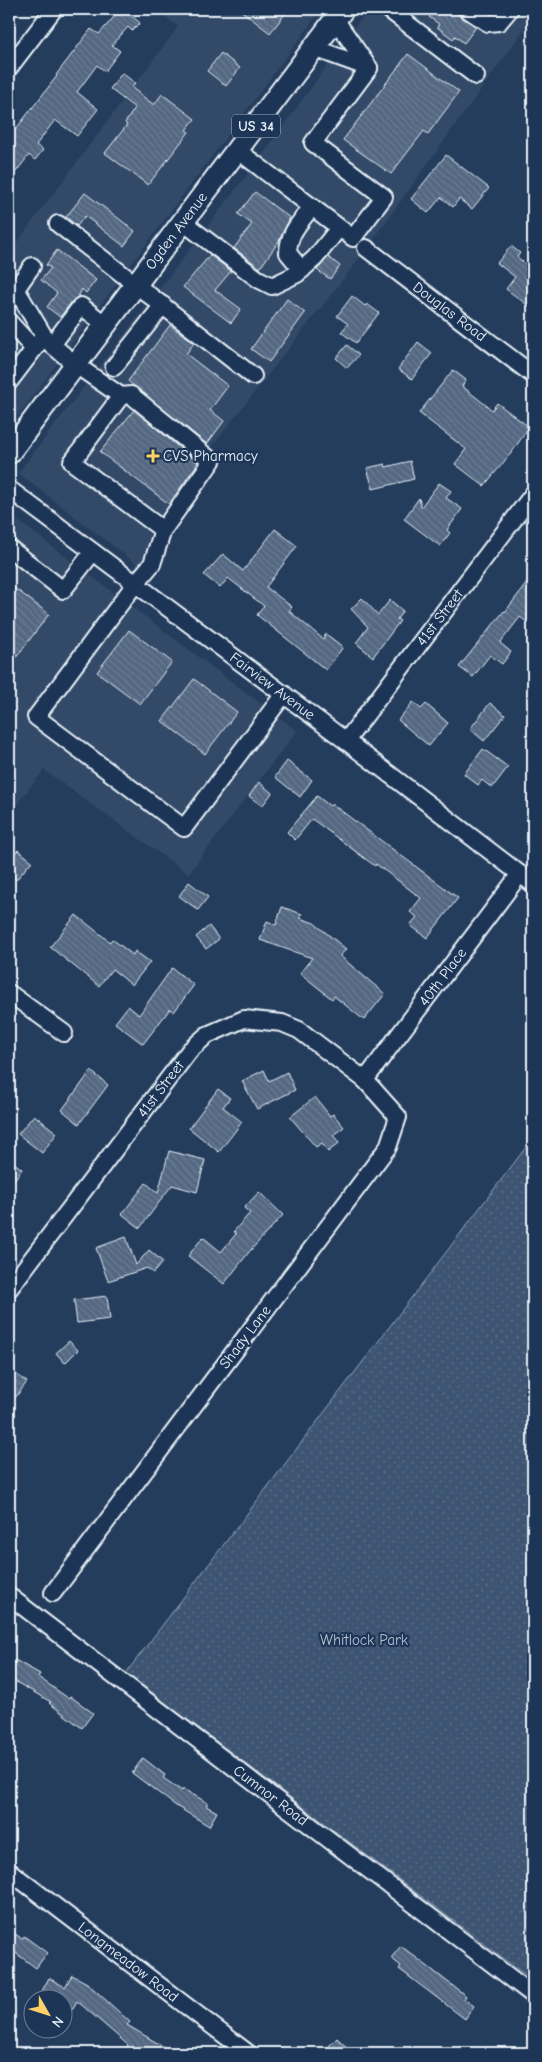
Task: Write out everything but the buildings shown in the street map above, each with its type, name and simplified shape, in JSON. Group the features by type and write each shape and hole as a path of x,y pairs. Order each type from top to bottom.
{"main road":[{"name":"Ogden Avenue","path":"9,453 339,14"}],"street":[{"path":"9,68 54,9"},
{"path":"388,9 476,76"},
{"path":"469,9 488,23 499,22 510,9"},
{"path":"339,14 368,68"},
{"path":"314,48 368,68"},
{"path":"237,150 353,238 384,197 313,143 368,68"},
{"path":"302,270 288,253 288,244 294,229 312,208"},
{"path":"183,222 258,279 272,286 297,274 316,258 339,228"},
{"path":"58,224 252,376"},
{"name":"Douglas Road","path":"366,248 533,375"},
{"path":"32,266 16,289 48,340 76,365 121,396 131,395 212,461 163,530 152,564 36,717 184,828 284,694"},
{"path":"9,382 34,349 48,340 81,306 106,325"},
{"path":"114,367 163,306"},
{"path":"9,322 34,349"},
{"path":"121,396 72,462 163,530"},
{"name":"Fairview Avenue","path":"9,489 284,694 533,884"},
{"name":"41st Street","path":"346,741 533,494"},
{"path":"9,548 63,590 93,552"},
{"name":"40th Place","path":"365,1080 520,874"},
{"path":"9,993 64,1033"},
{"name":"41st Street","path":"9,1289 190,1050 207,1034 244,1019 282,1023 299,1030 365,1080"},
{"name":"Shady Lane","path":"53,1593 388,1147 398,1117 365,1080"},
{"name":"Cumnor Road","path":"9,1596 533,1995"},
{"name":"Longmeadow Road","path":"9,1871 248,2053"}],"shaded area":[{"path":"156,9 322,9 9,428 9,253 178,27"},
{"path":"368,9 533,9 533,17 359,259 210,449 224,461 142,568 18,473 266,150"},
{"path":"9,514 297,731 188,874 44,770 9,814"}],"green space":[{"name":"Whitlock Park","path":"533,1138 533,1981 126,1673"}],"place":[{"name":"CVS Pharmacy","path":"153,456"}]}
